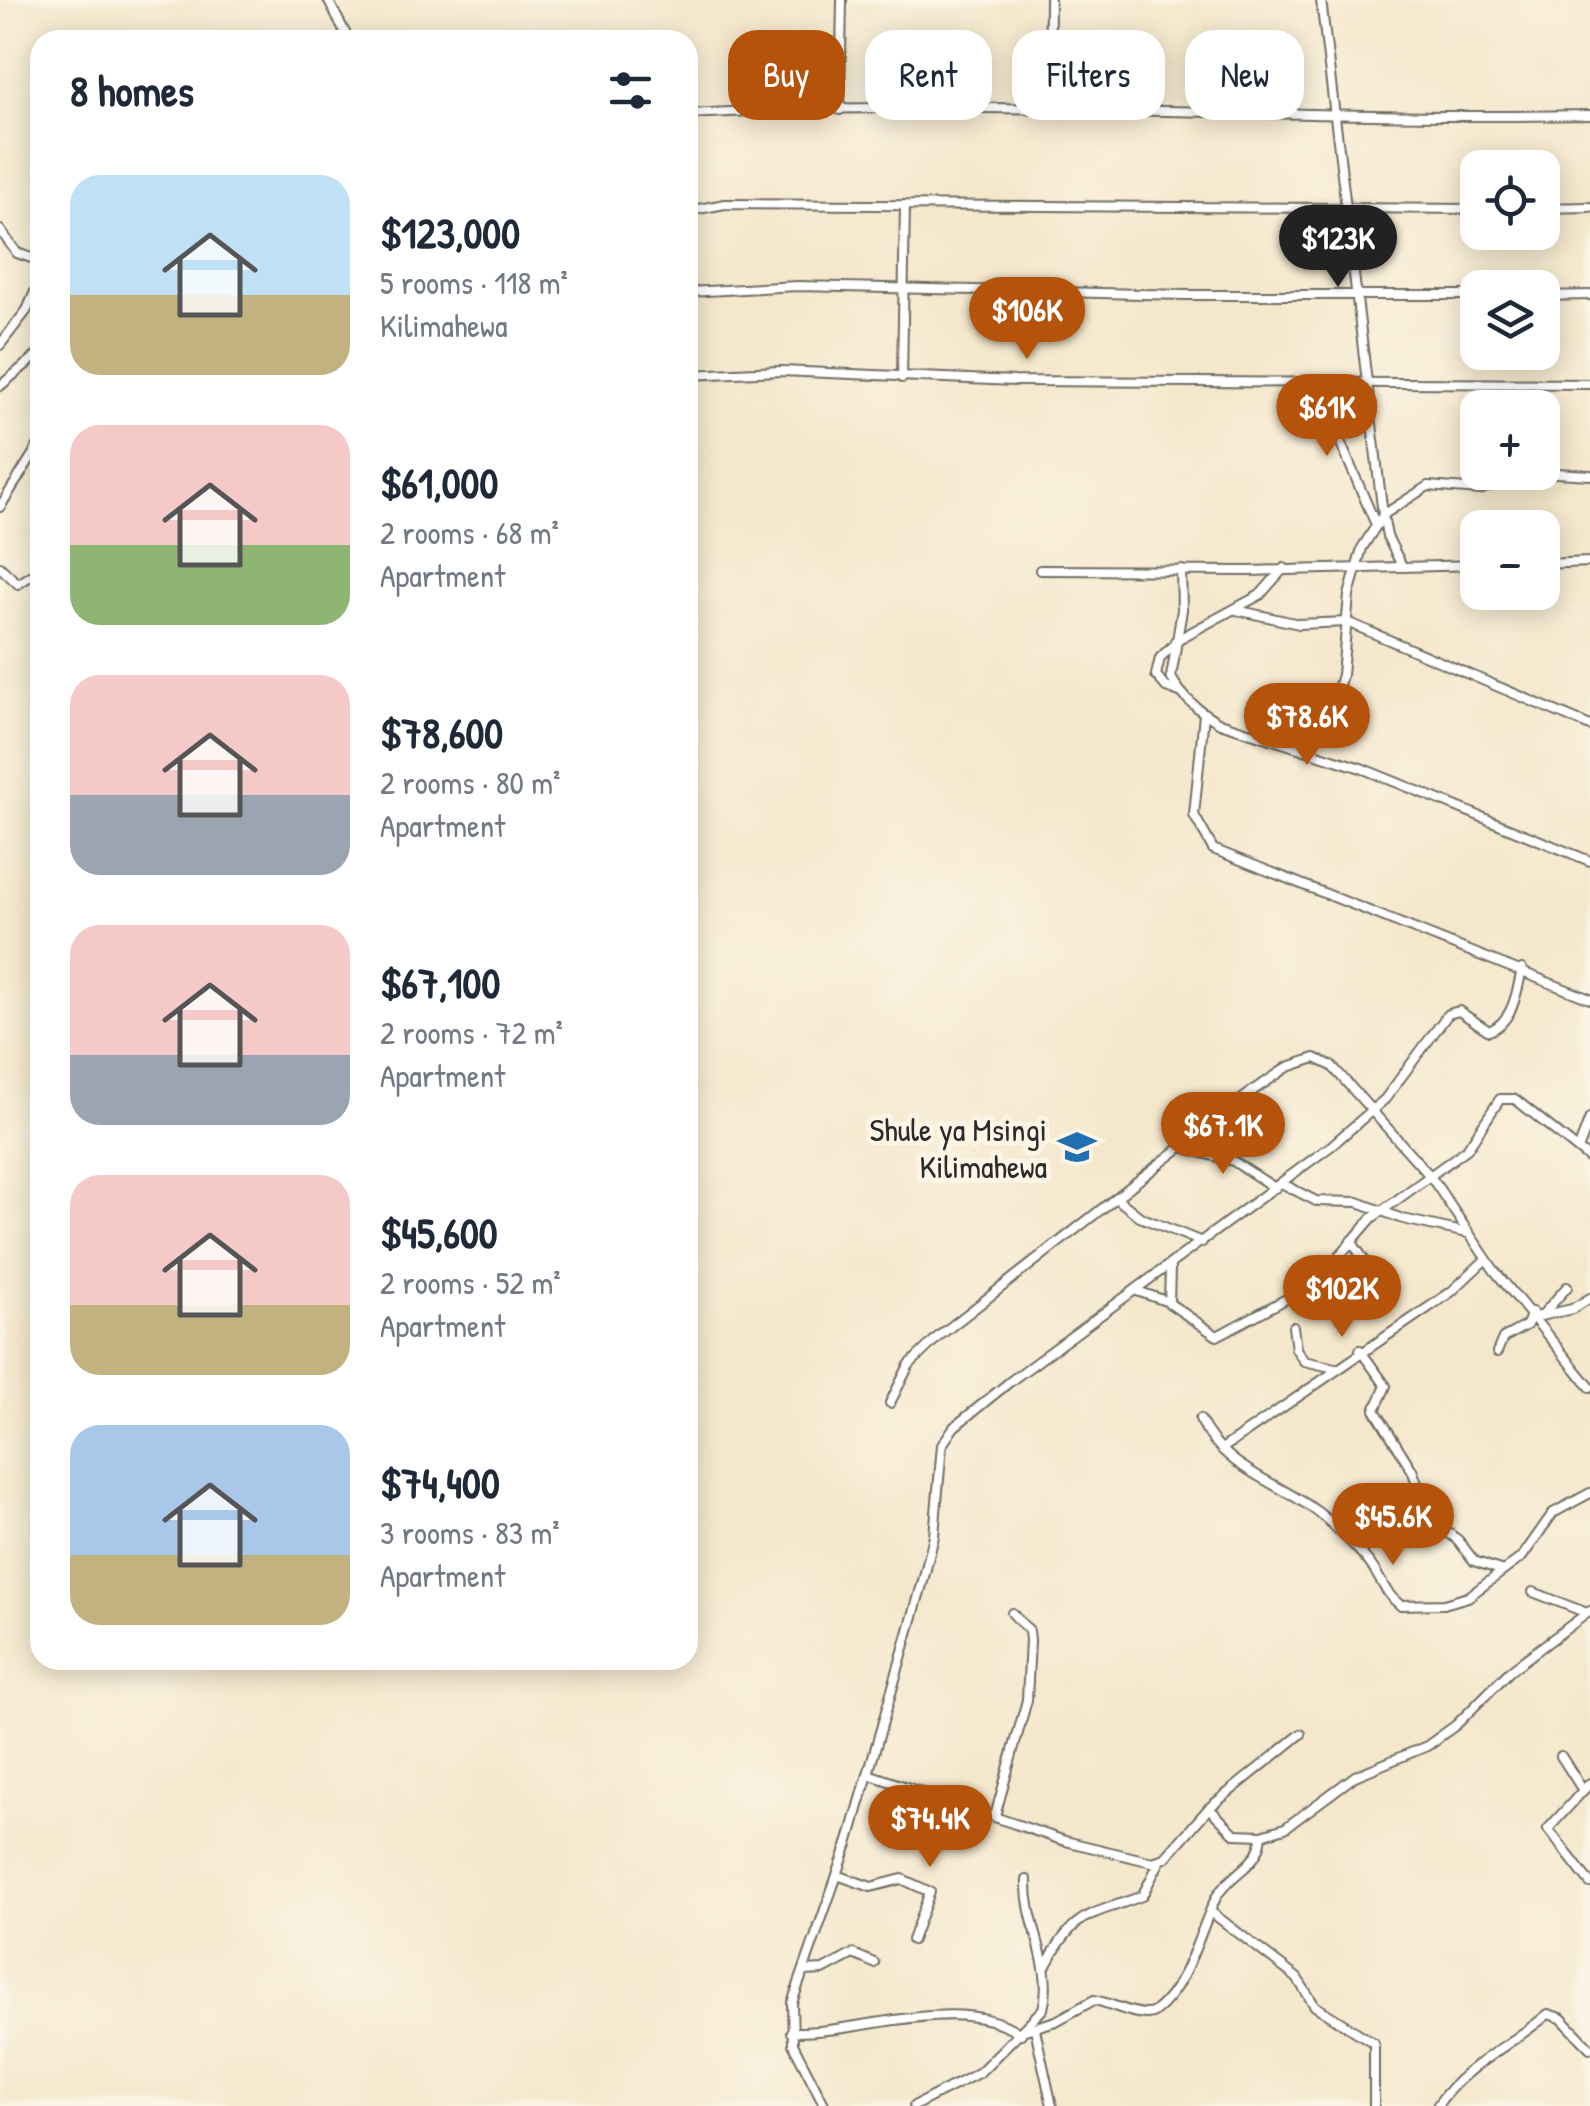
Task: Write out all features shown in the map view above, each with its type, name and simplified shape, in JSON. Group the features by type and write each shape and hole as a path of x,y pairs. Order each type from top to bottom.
{"street":[{"path":"328,0 344,30"},
{"path":"841,30 842,0"},
{"path":"1050,0 1050,30"},
{"path":"1321,0 1383,515 1387,536 1402,566"},
{"path":"845,110 1012,110"},
{"path":"1165,112 1590,115"},
{"path":"698,114 728,113"},
{"path":"698,209 725,204 1460,209"},
{"path":"902,378 906,205"},
{"path":"1560,208 1590,207"},
{"path":"0,230 17,253 30,258"},
{"path":"698,291 798,286 1460,295"},
{"path":"1560,296 1590,295"},
{"path":"0,346 30,303"},
{"path":"0,386 30,361"},
{"path":"698,375 781,371 902,378 1590,384"},
{"path":"1314,381 1326,419 1376,525"},
{"path":"0,507 30,459"},
{"path":"1560,474 1590,476"},
{"path":"1309,749 1334,705 1347,654 1347,622 1356,566 1376,525 1383,515 1428,486 1460,488"},
{"path":"1560,563 1590,562"},
{"path":"1040,570 1460,565"},
{"path":"0,567 18,584 30,576"},
{"path":"1180,692 1166,687 1156,675 1160,658 1174,643 1271,586 1284,568"},
{"path":"1180,570 1182,610 1170,677 1204,714 1220,723 1309,749 1590,862"},
{"path":"1236,610 1300,624 1347,622 1590,726"},
{"path":"1204,714 1194,814 1204,840 1213,849 1590,998"},
{"path":"824,2106 801,2064 791,2032 792,2003 868,1774 934,1536 942,1446 954,1427 1012,1380 1278,1186 1372,1110 1406,1074 1448,1014 1458,1012 1488,1031 1500,1026 1514,1000 1522,969"},
{"path":"890,1403 909,1365 928,1346 1254,1090 1303,1060 1322,1059 1431,1176 1466,1233 1537,1314 1590,1388"},
{"path":"1137,1291 1169,1303 1219,1336 1308,1289 1330,1270 1372,1218 1476,1140 1490,1108 1500,1098 1516,1098 1590,1158"},
{"path":"1579,1148 1590,1118"},
{"path":"1180,1147 1232,1161 1316,1201 1358,1202 1403,1219 1466,1233"},
{"path":"1116,1198 1140,1217 1202,1242"},
{"path":"1352,1241 1367,1264 1358,1291"},
{"path":"1223,1448 1360,1350 1450,1292 1486,1258"},
{"path":"1169,1303 1170,1267"},
{"path":"1497,1352 1503,1338 1527,1324 1567,1287"},
{"path":"1537,1314 1572,1310 1590,1298"},
{"path":"1294,1327 1296,1349 1304,1361 1335,1368"},
{"path":"1360,1350 1386,1386 1375,1410 1412,1470 1426,1514 1458,1540 1474,1561 1503,1572"},
{"path":"1200,1419 1254,1478 1284,1490 1317,1511 1373,1568 1379,1582 1400,1606 1456,1602 1522,1556 1553,1513 1590,1493"},
{"path":"1533,1592 1589,1612"},
{"path":"1209,1808 1235,1834 1262,1836 1286,1828 1355,1776 1433,1742 1511,1670 1589,1612"},
{"path":"995,1816 1027,1700 1029,1631 1012,1613"},
{"path":"1044,1969 1063,1935 1081,1918 1142,1896 1160,1861 1209,1808 1300,1734"},
{"path":"1561,1756 1582,1789"},
{"path":"868,1774 1107,1853 1160,1861"},
{"path":"1590,1783 1548,1829 1590,1883"},
{"path":"791,2032 827,2033 963,2015 990,2017 1027,2031 1094,2000 1150,2014 1190,1960 1220,1891 1259,1853 1262,1836"},
{"path":"837,1875 871,1887 902,1879 930,1892 931,1899 912,1940"},
{"path":"914,2106 980,2072 1027,2031 1043,2009 1044,1969 1026,1907 1026,1880"},
{"path":"1211,1912 1297,1978 1315,2006 1374,2043 1374,2106"},
{"path":"804,1970 823,1970 853,1954 874,1963"},
{"path":"1436,2106 1468,2069 1513,2044 1548,2014 1562,2018 1590,2048"},
{"path":"1027,2031 1054,2106"}],"place":[{"name":"Shule ya Msingi Kilimahewa","path":"1077,1147"}]}
